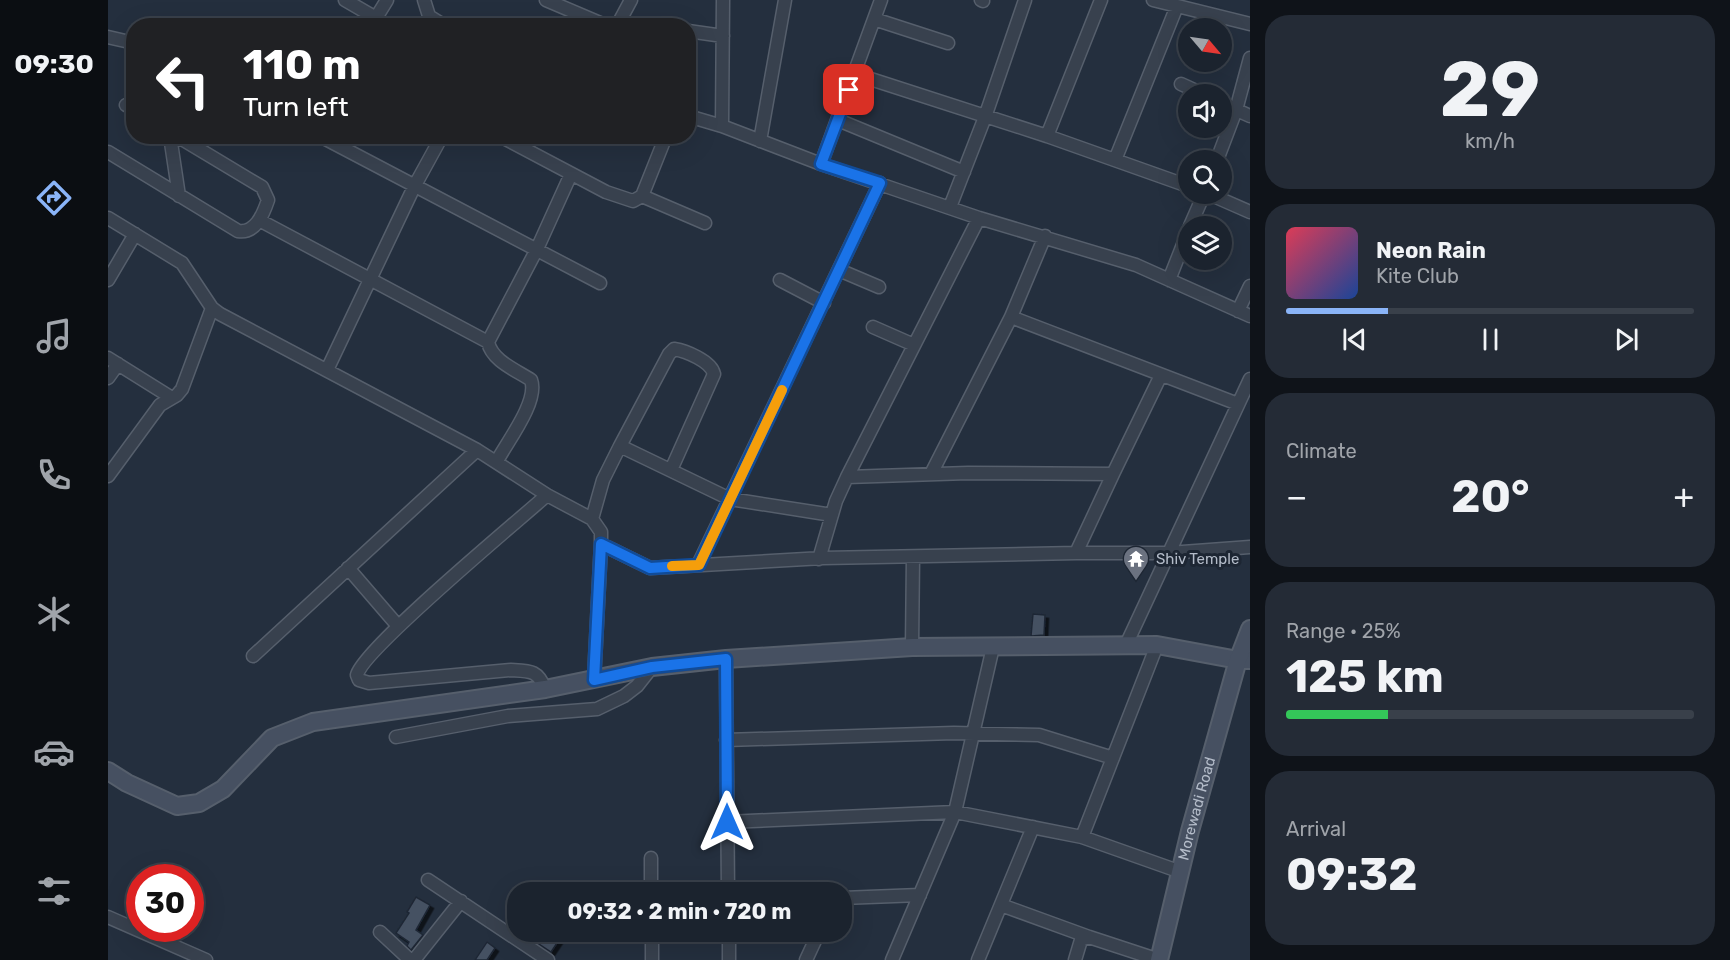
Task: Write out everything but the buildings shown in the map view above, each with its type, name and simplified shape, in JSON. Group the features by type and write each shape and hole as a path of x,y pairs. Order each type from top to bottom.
{"street":[{"path":"345,0 369,18"},
{"path":"376,18 387,0"},
{"path":"424,0 429,16 432,18"},
{"path":"547,0 589,18"},
{"path":"621,18 632,0"},
{"path":"722,126 723,0"},
{"path":"760,141 785,0"},
{"path":"821,164 881,0"},
{"path":"950,207 985,117 1025,0"},
{"path":"1047,136 1101,0"},
{"path":"1153,0 1250,24"},
{"path":"1115,160 1177,6"},
{"path":"874,20 948,43"},
{"path":"696,32 723,36"},
{"path":"108,38 126,41"},
{"path":"1221,150 1236,110 1250,58"},
{"path":"855,74 1047,136 1178,182"},
{"path":"1232,108 1250,116"},
{"path":"696,118 979,218 1136,265 1244,313 1250,286"},
{"path":"838,120 964,172"},
{"path":"171,144 179,196"},
{"path":"108,152 238,231 246,233 251,230 259,220 268,200 262,187 190,144"},
{"path":"335,144 600,283"},
{"path":"327,369 414,187 438,144"},
{"path":"515,144 606,192 633,201 642,196 663,144"},
{"path":"496,461 530,403 534,387 531,380 494,356 488,342 537,249 571,174"},
{"path":"699,565 880,183"},
{"path":"642,196 705,223"},
{"path":"1232,204 1250,212"},
{"path":"108,218 182,263 212,308 477,450 547,495 592,519 601,532 594,680"},
{"path":"819,559 832,515 847,477 979,218"},
{"path":"259,220 488,342"},
{"path":"108,280 135,234"},
{"path":"931,474 1011,318 1045,236"},
{"path":"1169,280 1178,257"},
{"path":"839,270 879,287"},
{"path":"780,280 824,303"},
{"path":"108,476 160,405 182,390 212,308"},
{"path":"1011,318 1238,404"},
{"path":"873,327 914,345"},
{"path":"592,519 603,480 669,354 674,349 707,364 713,368 714,374 671,470"},
{"path":"108,378 113,361 172,398"},
{"path":"1076,553 1161,375"},
{"path":"1126,645 1250,378"},
{"path":"620,446 730,499 832,515"},
{"path":"253,656 477,450"},
{"path":"847,477 931,474 1113,474"},
{"path":"545,689 537,674 518,670 369,683 359,680 357,675 361,664 398,626 547,495"},
{"path":"601,544 650,568 913,556 1169,553 1250,547"},
{"path":"912,647 913,556"},
{"path":"348,568 398,626"},
{"name":"Morewadi Road","path":"1159,960 1181,872 1244,660 1250,629"},
{"path":"1082,837 1157,645"},
{"path":"108,771 127,783 177,806 198,803 223,789 272,738 313,722 545,689 652,667 726,659 912,647 1157,645 1244,660"},
{"path":"892,960 955,812 993,647"},
{"path":"726,659 728,882"},
{"path":"396,737 508,716 597,709 624,696 637,686 652,667"},
{"path":"726,740 974,734 1039,735 1113,758"},
{"path":"727,822 955,812 1082,837 1181,872"},
{"path":"978,960 1033,827"},
{"path":"651,858 651,882"},
{"path":"428,880 548,960"},
{"path":"852,897 920,894"},
{"path":"380,932 412,960 461,901"},
{"path":"1001,905 1089,938 1159,960"},
{"path":"108,917 206,960"},
{"path":"1075,960 1081,940 1089,938"},
{"path":"652,942 652,960"},
{"path":"729,942 729,960"},
{"path":"806,960 814,942"}],"slow traffic":[{"path":"672,566 699,565 782,390"}],"place":[{"name":"Shiv Temple","path":"1136,582"}],"route":[{"path":"727,822 726,659 652,667 594,680 601,544 650,568 699,565 880,183 821,164 849,90"}]}
